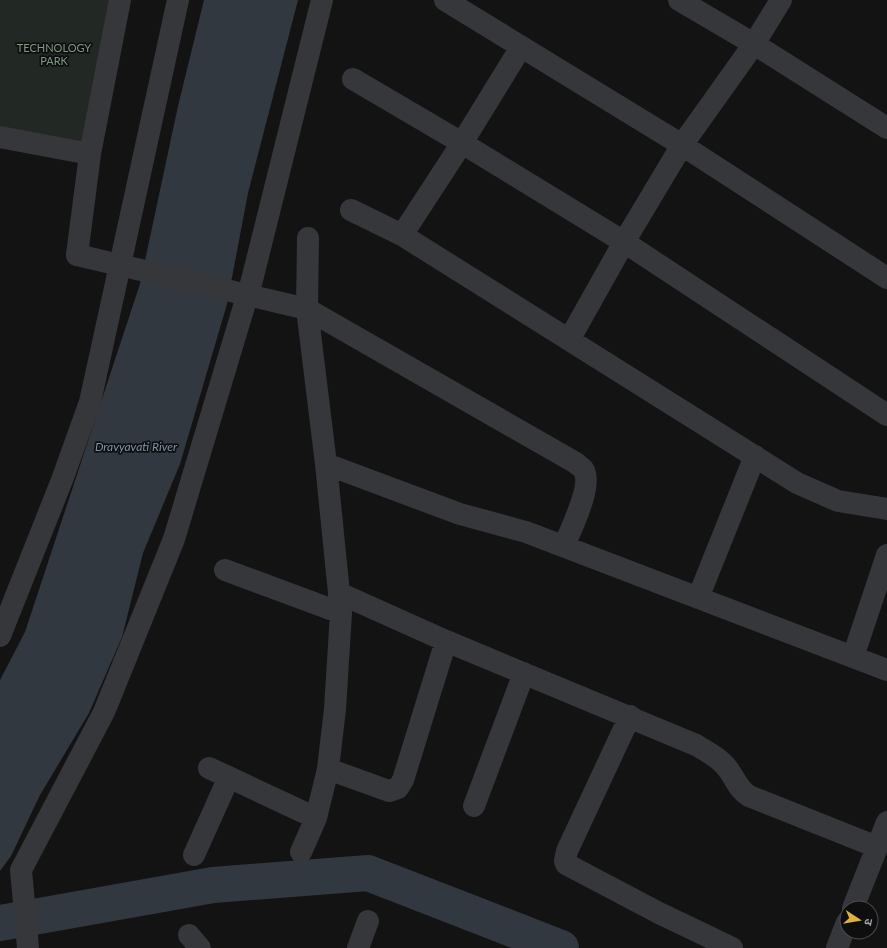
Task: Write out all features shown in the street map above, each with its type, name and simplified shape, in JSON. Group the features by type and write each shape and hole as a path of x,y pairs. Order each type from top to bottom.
{"street":[{"path":"120,0 90,154 77,255 307,309 576,463 584,470 586,480 578,512 564,546"},
{"path":"0,636 62,480 90,402 178,0"},
{"path":"28,948 20,870 104,712 174,538 252,280 322,0"},
{"path":"445,0 682,145 887,278"},
{"path":"679,0 754,44 887,128"},
{"path":"569,340 624,242 682,145 754,44 781,0"},
{"path":"402,235 462,143 521,47"},
{"path":"353,79 462,143 624,242 884,406"},
{"path":"0,137 90,154"},
{"path":"351,210 402,235 797,483 838,501 887,509"},
{"path":"301,852 316,818 328,769 335,708 340,603 331,530 326,464 307,309 308,238"},
{"path":"698,598 755,456"},
{"path":"326,464 460,514 526,532 887,670"},
{"path":"853,657 887,555"},
{"path":"226,570 340,603 446,641 630,716 696,745 718,758 730,772 742,792 749,796 884,832 856,900"},
{"path":"328,769 389,791 398,788 403,780 446,641"},
{"path":"474,806 524,673"},
{"path":"630,716 567,851 565,861 566,864 659,913 732,948"},
{"path":"209,768 316,818"},
{"path":"194,855 228,777"},
{"path":"358,948 368,921"}],"green space":[{"name":"TECHNOLOGY PARK","path":"0,0 120,0 90,154 0,136"}],"water":[{"name":"Dravyavati River","path":"204,0 298,0 248,193 227,304 180,464 143,553 122,637 89,713 40,795 11,856 0,871 0,680 25,632 140,284 178,106"}],"waterway":[{"path":"0,923 213,885 368,873 561,948"}]}
